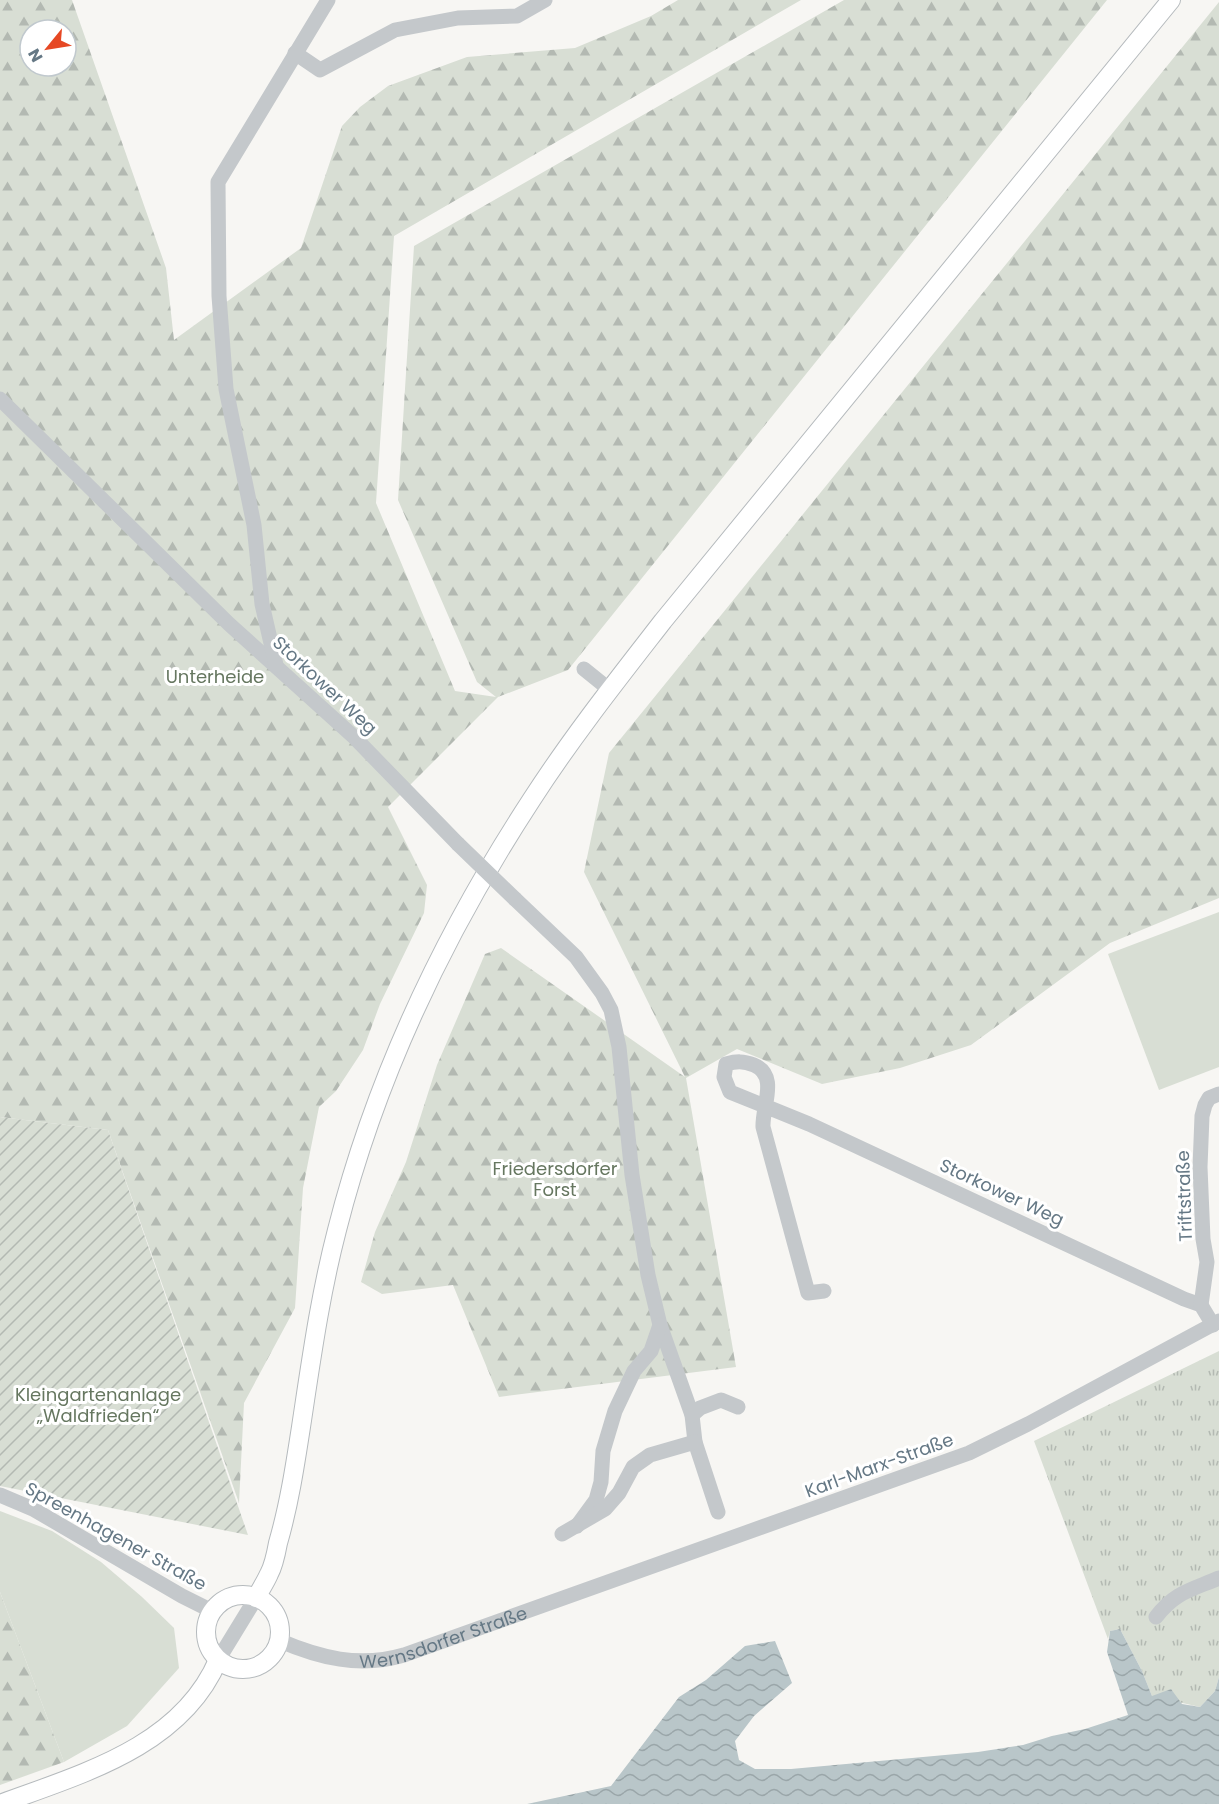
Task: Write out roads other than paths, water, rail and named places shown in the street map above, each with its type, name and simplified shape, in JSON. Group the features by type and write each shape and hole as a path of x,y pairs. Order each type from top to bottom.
{"main road":[{"path":"256,1598 270,1572 290,1496 316,1332 336,1231 365,1136 390,1065 435,966 477,887 533,797 610,690 725,544 1172,0"},
{"path":"231,1597 256,1598 265,1603 277,1620 278,1640 268,1659 260,1665 239,1669 228,1666 218,1660 207,1642 207,1621 218,1605 231,1597"},
{"path":"0,1804 95,1768 155,1736 181,1714 200,1693 210,1679 218,1660"}],"street":[{"path":"276,665 262,604 254,525 226,389 219,296 218,182 327,0"},
{"path":"295,53 320,70 396,30 458,18 517,16 544,0"},
{"name":"Storkower Weg","path":"0,399 230,624 354,737 458,844 576,957 603,993 611,1010 619,1047 640,1233 660,1324 692,1414 695,1442 718,1512"},
{"path":"584,669 610,690"},
{"name":"Triftstraße","path":"1201,1305 1207,1262 1203,1239 1200,1167 1202,1116 1204,1105 1209,1098 1219,1094"},
{"name":"Storkower Weg","path":"824,1291 808,1293 763,1127 762,1115 765,1106 809,1124 1162,1289 1201,1305"},
{"path":"1201,1305 1216,1323"},
{"name":"Karl-Marx-Straße","path":"537,1608 969,1453 1028,1424 1216,1323"},
{"path":"577,1526 596,1500 601,1482 603,1451 615,1411 634,1371 651,1351 660,1324"},
{"path":"692,1414 700,1408 721,1400 738,1407"},
{"path":"562,1534 605,1509 618,1493 633,1467 650,1455 695,1442"},
{"name":"Spreenhagener Straße","path":"0,1495 33,1509 182,1596 212,1611"},
{"path":"1156,1617 1168,1602 1180,1594 1219,1578"},
{"path":"218,1660 256,1598"},
{"name":"Wernsdorfer Straße","path":"278,1640 320,1656 349,1661 381,1661 537,1608"}],"water":[{"path":"1120,1629 1152,1696 1171,1689 1182,1704 1200,1707 1215,1691 1219,1677 1219,1804 527,1804 611,1786 679,1697 706,1680 745,1646 775,1641 792,1683 754,1716 735,1741 739,1760 755,1769 791,1769 978,1752 1023,1745 1128,1715 1107,1652 1110,1631"}],"park label":[{"name":"Unterheide","path":"215,676"},
{"name":"Friedersdorfer Forst","path":"555,1178"},
{"name":"Kleingartenanlage „Waldfrieden“","path":"98,1404"}]}
